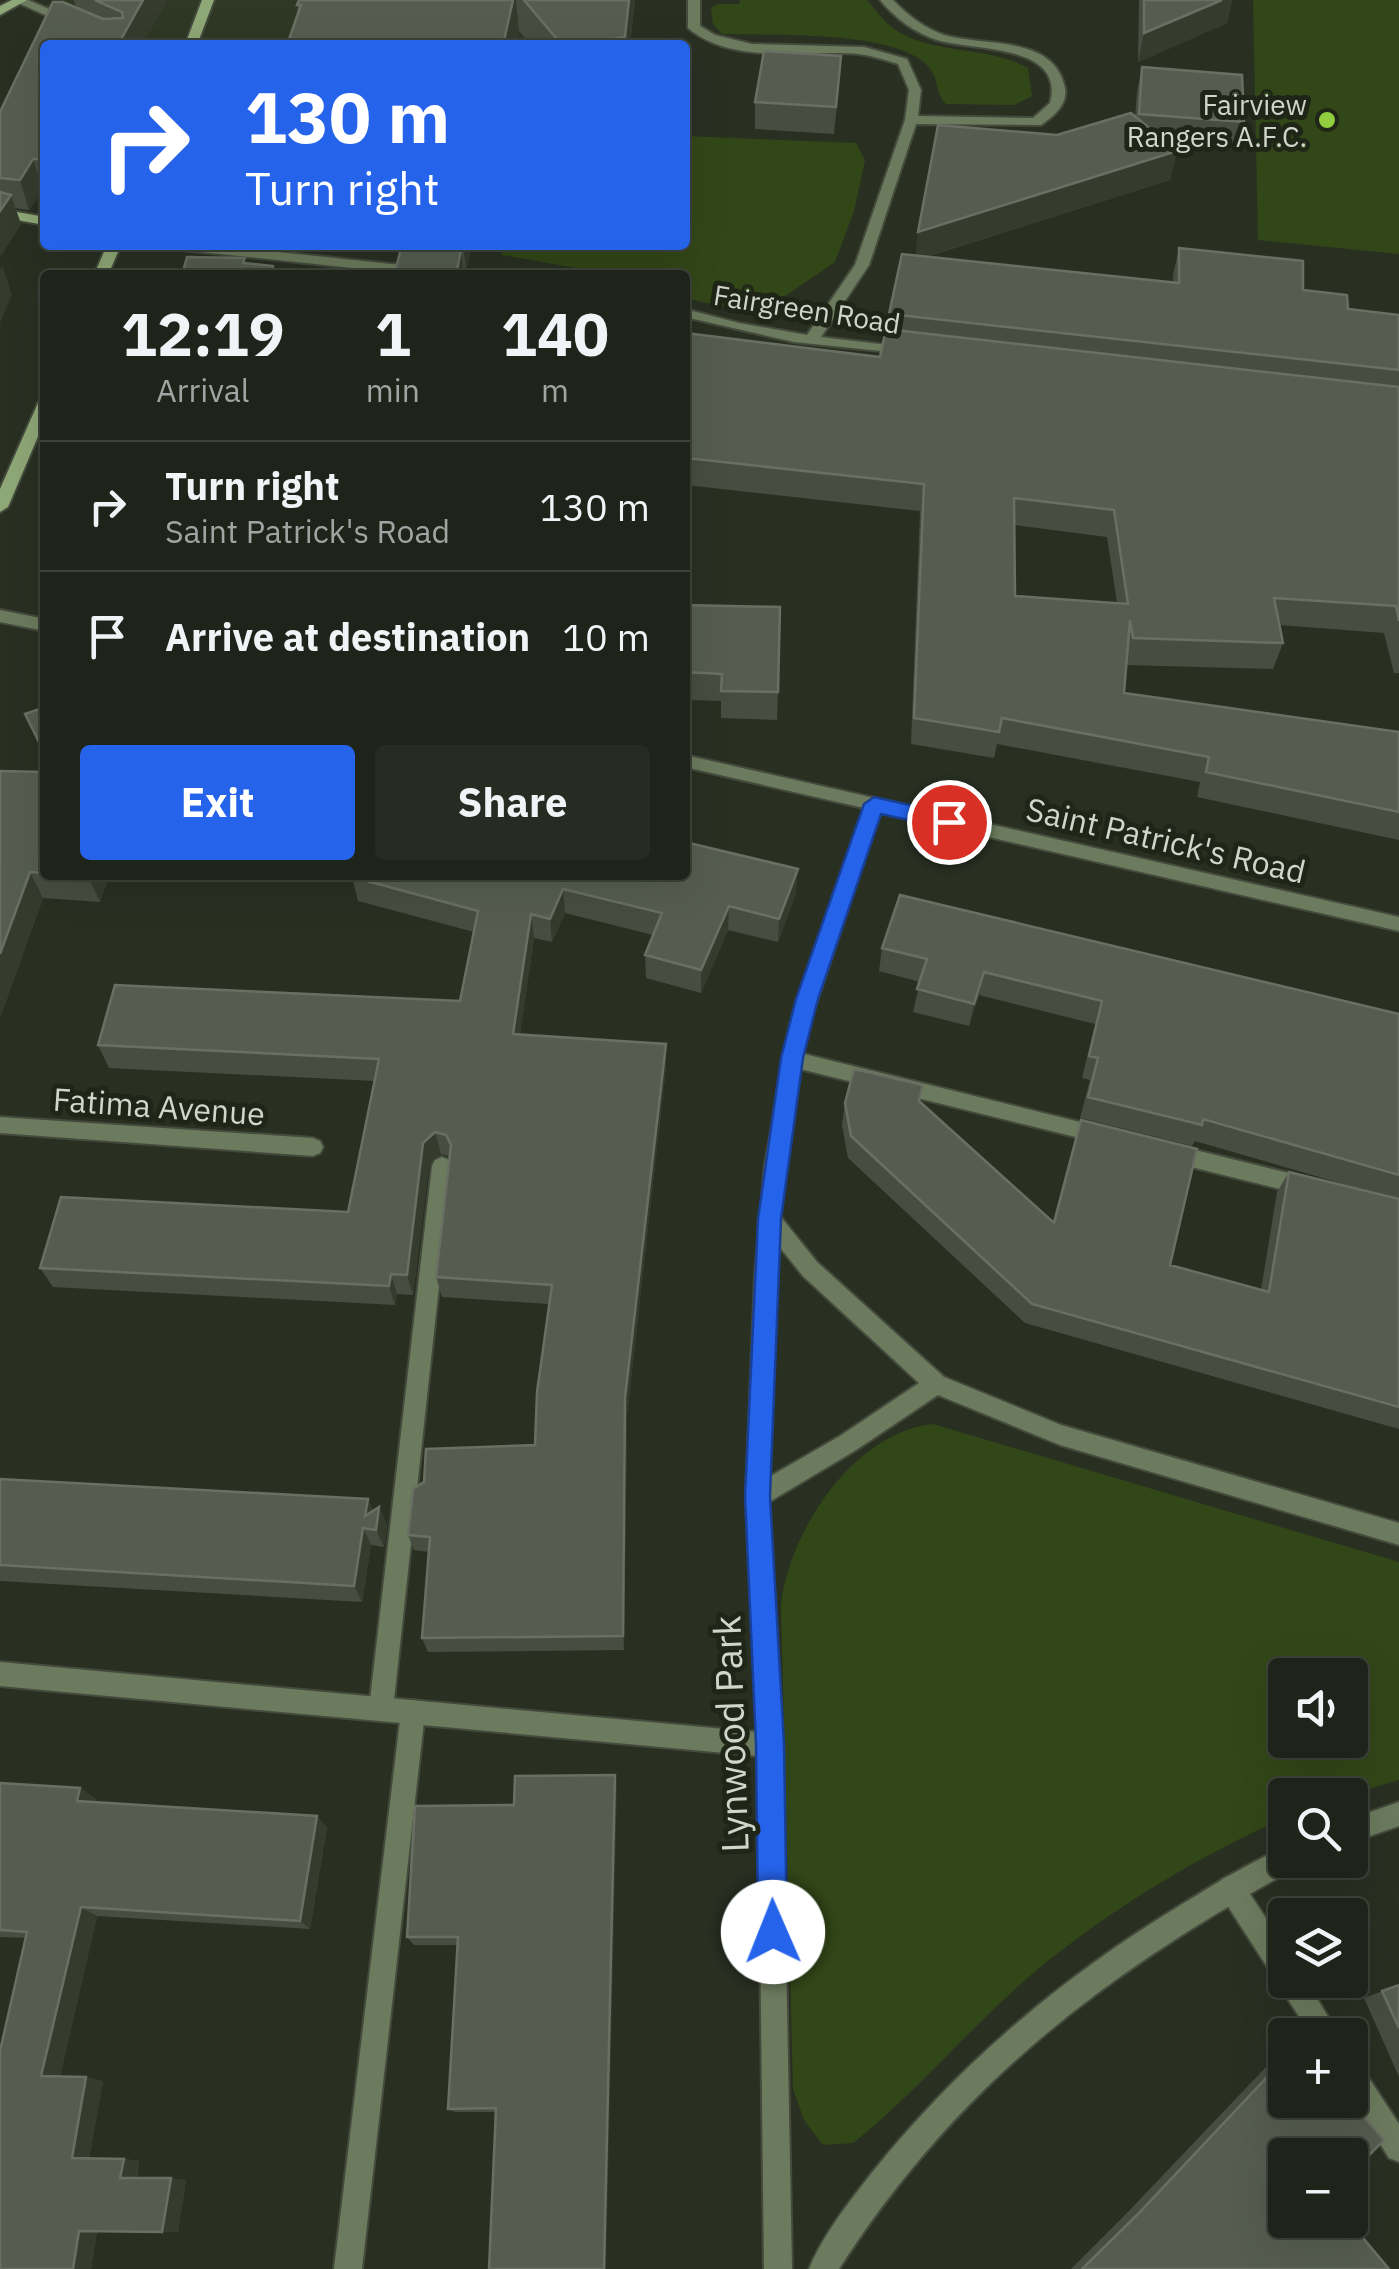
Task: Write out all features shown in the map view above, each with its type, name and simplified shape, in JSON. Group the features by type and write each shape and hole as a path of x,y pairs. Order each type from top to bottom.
{"main road":[{"path":"0,11 20,0"},
{"path":"193,40 208,0"},
{"path":"0,213 40,220"},
{"path":"0,507 40,415"}],"street":[{"path":"20,0 111,40"},
{"path":"694,0 694,28 708,39 761,47 867,51 903,62 915,90 911,120 862,265 811,340"},
{"path":"886,0 901,17 938,37 1031,55 1053,73 1059,89 1057,103 1036,122 911,120"},
{"path":"221,250 411,270"},
{"name":"Fairgreen Road","path":"690,315 811,340 928,353"},
{"path":"0,616 40,624"},
{"name":"Saint Patrick's Road","path":"690,762 1399,924"},
{"name":"Lynwood Park","path":"778,2269 770,1744 758,1496 770,1219 792,1058 807,999 874,804"},
{"path":"792,1058 1114,1139"},
{"name":"Fatima Avenue","path":"0,1125 313,1147"},
{"path":"1152,1148 1323,1191"},
{"path":"381,1709 442,1166"},
{"path":"770,1219 810,1269 936,1384 1060,1435 1399,1534"},
{"path":"758,1496 936,1384"},
{"path":"0,1674 770,1744"},
{"path":"348,2269 413,1712"},
{"path":"1368,1825 1399,1814"},
{"path":"823,2269 846,2229 914,2142 983,2068 1126,1957 1231,1888 1268,1869"},
{"path":"1231,1888 1268,1944"},
{"path":"1368,2100 1399,2148"}],"shaded area":[{"path":"52,0 543,0 536,40 69,40 40,10"}],"green space":[{"path":"740,0 867,0 890,26 910,37 996,56 1028,68 1032,96 1014,105 946,104 931,70 916,57 893,47 834,37 722,34 713,24 711,8 739,4"},
{"name":"Fairview Rangers A.F.C.","path":"1253,0 1399,0 1399,254 1258,240"},
{"path":"690,136 856,143 865,160 854,211 835,262 772,305 741,311 690,299 690,270 587,270 502,255 503,250 690,250"},
{"path":"933,1424 1399,1562 1399,1780 1368,1789 1368,1778 1268,1778 1268,1826 1185,1868 1090,1929 1008,1995 853,2143 823,2145 804,2120 793,2089 781,1605 797,1547 812,1517 852,1465 877,1445 904,1431"}],"building":[{"path":"95,0 143,0 121,40 40,40 40,159 33,159 20,180 0,178 0,112 53,2 63,2 103,19 123,18 122,12"},
{"path":"299,0 513,0 504,40 289,40 301,5 297,5"},
{"path":"524,0 629,0 625,37 558,40"},
{"path":"1144,0 1222,0 1144,33"},
{"path":"764,51 841,56 836,107 755,102"},
{"path":"1142,67 1242,75 1244,122 1139,114"},
{"path":"1131,113 1177,151 918,232 938,125 1057,135"},
{"path":"0,192 11,195 0,211"},
{"path":"1179,248 1303,261 1303,290 1347,295 1348,309 1399,315 1399,370 889,314 902,254 1179,283"},
{"path":"401,250 461,250 457,270 395,270"},
{"path":"187,257 245,258 243,263 273,266 272,270 183,270"},
{"path":"886,329 1399,387 1399,621 1396,606 1274,598 1283,643 1133,638 1130,620 1124,693 1399,732 1399,812 1206,772 1209,757 1002,718 999,732 914,718 924,484 690,459 690,334 880,357","holes":["1014,498 1114,510 1128,604 1015,596"]},
{"path":"690,605 780,607 778,692 721,691 722,674 690,672"},
{"path":"40,709 40,744 25,714"},
{"path":"0,771 40,772 40,873 30,872 0,954"},
{"path":"690,843 798,869 779,919 729,906 701,970 645,955 662,913 563,889 550,919 531,914 513,1034 666,1044 625,1398 623,1636 422,1638 430,1537 408,1535 413,1489 424,1482 426,1449 535,1445 537,1392 552,1285 436,1277 451,1145 446,1135 435,1132 423,1143 407,1275 391,1274 389,1286 40,1268 61,1197 348,1212 379,1059 98,1045 115,985 460,1001 478,911 363,880 690,880"},
{"path":"900,895 1399,1014 1399,1175 1203,1119 1202,1125 1088,1097 1098,1058 1089,1056 1102,1001 984,972 974,1004 917,989 927,959 882,948"},
{"path":"854,1069 923,1085 919,1101 1054,1223 1081,1120 1197,1149 1170,1265 1269,1292 1289,1172 1399,1199 1399,1407 1032,1304 851,1136 845,1103"},
{"path":"0,1479 368,1499 365,1516 379,1507 376,1530 363,1528 354,1586 0,1565"},
{"path":"615,1775 604,2269 489,2269 496,2108 448,2109 458,1937 407,1937 415,1806 514,1805 515,1776"},
{"path":"0,1783 80,1788 77,1801 317,1816 300,1921 81,1907 41,2076 86,2077 72,2158 124,2159 120,2178 171,2178 162,2232 79,2231 73,2269 0,2269 0,2051 27,1932 0,1930"},
{"path":"1399,1985 1399,2028 1382,1991"},
{"path":"1268,2076 1268,2118 1365,2118 1384,2140 1368,2156 1368,2138 1268,2138 1268,2238 1363,2238 1389,2269 1082,2269"}],"place":[{"name":"Fairview Rangers A.F.C.","path":"1327,120"}],"route":[{"path":"773,1932 770,1744 758,1496 770,1219 792,1058 807,999 874,804 949,822"}]}
